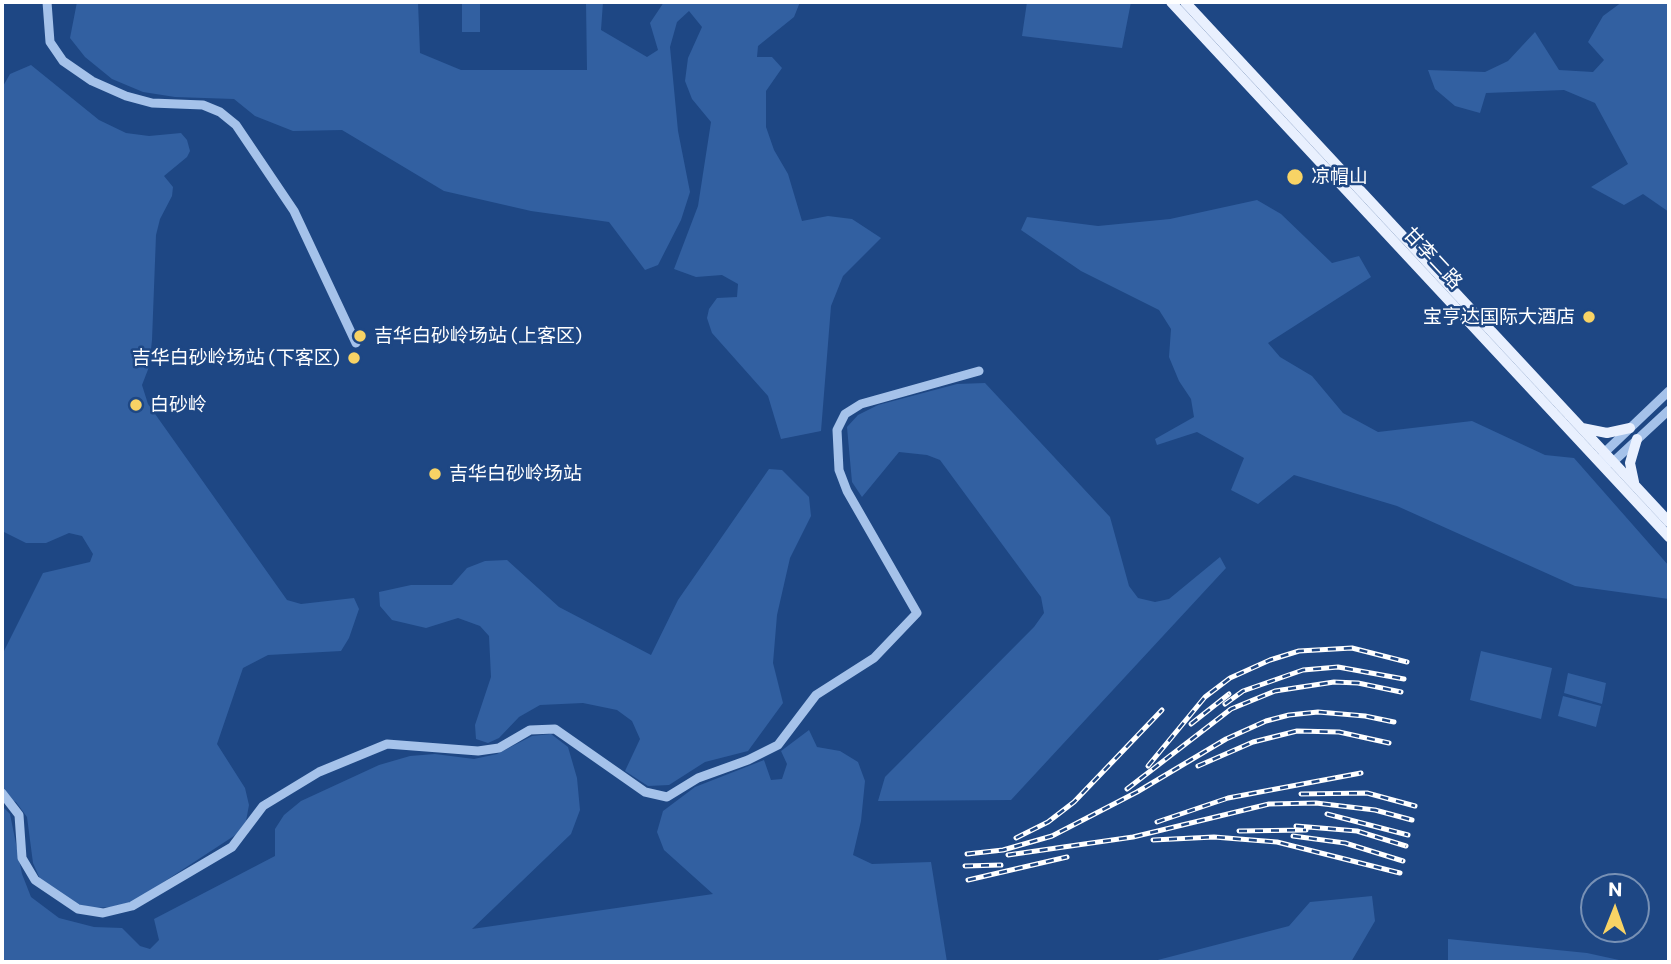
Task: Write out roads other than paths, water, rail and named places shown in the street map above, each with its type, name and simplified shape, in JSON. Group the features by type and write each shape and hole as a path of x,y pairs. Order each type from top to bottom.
{"main road":[{"name":"甘李二路","path":"1171,2 1669,537"},
{"name":"甘李二路","path":"1185,2 1669,522"},
{"path":"1580,427 1607,433 1630,428"},
{"path":"1636,487 1630,463 1637,439"}],"street":[{"path":"47,2 50,42 63,61 92,81 126,96 152,103 203,105 220,112 236,125 294,211 355,343"},
{"path":"2,793 19,815 22,858 35,880 51,894 78,909 103,913 132,906 232,847 263,806 319,772 387,744 478,751 499,748 530,730 555,729 645,792 667,797 698,778 748,760 778,745 816,695 874,658 917,613 847,491 839,470 837,429 845,414 861,404 979,371"},
{"path":"1669,391 1604,453 1601,464 1613,462 1669,410"}],"railway":[{"path":"1148,766 1205,697 1230,678 1270,660 1299,651 1352,648 1407,662"},
{"path":"1225,704 1243,691 1303,670 1338,667 1404,679"},
{"path":"1127,789 1231,709 1275,691 1334,682 1358,683 1401,692"},
{"path":"1191,724 1229,694"},
{"path":"1016,838 1048,822 1074,802 1162,710"},
{"path":"967,854 1003,850 1052,836 1137,792 1226,739 1266,721 1318,712 1365,716 1394,722"},
{"path":"1198,766 1253,742 1297,731 1339,732 1389,743"},
{"path":"1157,822 1228,798 1361,773"},
{"path":"1301,794 1367,793 1415,806"},
{"path":"1008,855 1133,837 1269,804 1316,803 1375,810 1412,820"},
{"path":"1327,814 1408,835"},
{"path":"1296,826 1357,831 1406,846"},
{"path":"1239,831 1306,830"},
{"path":"1293,836 1345,843 1403,861"},
{"path":"1153,840 1214,837 1277,842 1400,873"},
{"path":"968,880 1067,857"},
{"path":"965,866 1001,865"}],"place":[{"name":"凉帽山","path":"1295,177"},
{"name":"宝亨达国际大酒店","path":"1589,317"},
{"name":"吉华白砂岭场站 (上客区)","path":"360,336"},
{"name":"吉华白砂岭场站 (下客区)","path":"354,358"},
{"name":"白砂岭","path":"136,405"},
{"name":"吉华白砂岭场站","path":"435,474"}]}
